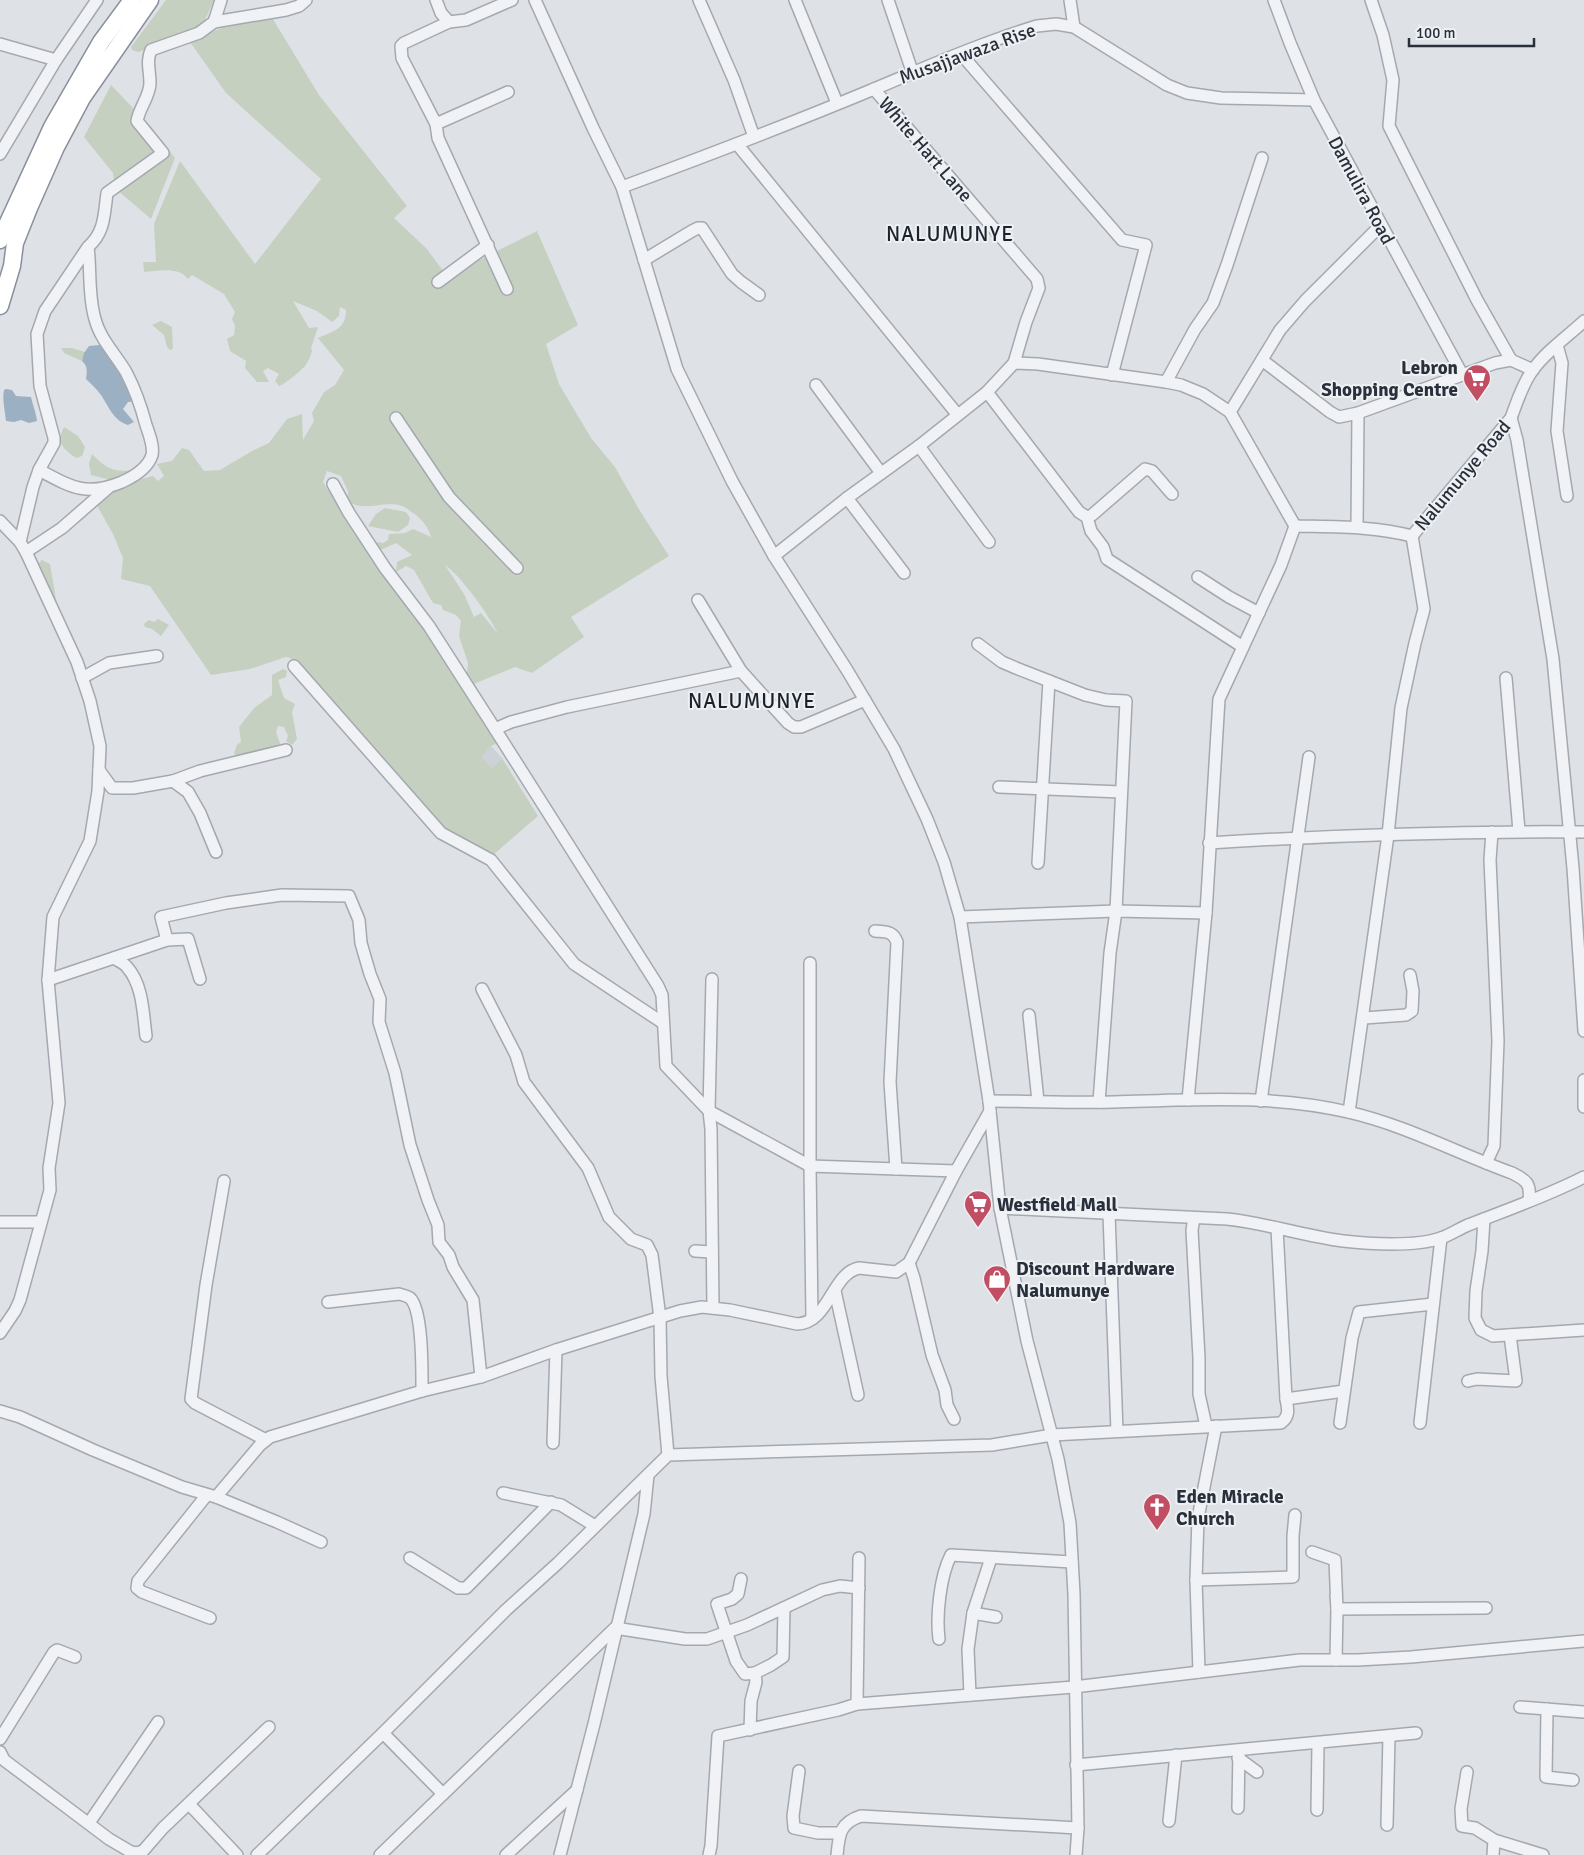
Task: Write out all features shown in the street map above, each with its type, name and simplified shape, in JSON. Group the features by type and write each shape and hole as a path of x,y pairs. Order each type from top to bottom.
{"highway":[{"path":"0,240 52,127 101,42 132,0"},
{"path":"0,306 12,266 16,243 29,208 56,148 82,98 150,0"}],"street":[{"path":"0,154 56,60 97,0"},
{"path":"214,22 221,0"},
{"path":"20,542 33,487 39,470 54,443 40,386 38,334 40,322 51,301 88,247 97,240 102,228 107,193 163,152 137,121 150,84 147,60 151,50 199,33 214,22 286,10 299,6 306,0"},
{"path":"436,0 441,13 450,22"},
{"path":"507,289 438,138 436,124 402,58 401,46 450,22 466,20 512,0"},
{"path":"535,0 592,128 622,187 677,369 732,481 774,556 894,749 927,819 944,862 960,917 989,1106 1000,1208 1027,1341 1052,1435 1067,1502 1072,1562 1078,1828 1076,1855"},
{"path":"699,0 734,80 754,137"},
{"path":"795,0 837,103"},
{"path":"888,0 912,71"},
{"path":"1070,0 1074,27"},
{"name":"Damulira Road","path":"1274,0 1314,100 1462,374"},
{"path":"1370,0 1383,35 1393,80 1389,126 1477,300 1511,360"},
{"name":"Musajjawaza Rise","path":"622,187 737,144 874,89 912,71 1037,26 1056,24 1074,27 1168,85 1187,93 1221,98 1314,100"},
{"path":"0,44 56,60"},
{"path":"961,54 1122,240 1146,244 1112,375"},
{"name":"White Hart Lane","path":"874,89 1037,279 1039,288 1026,322 1014,363"},
{"path":"436,124 508,92"},
{"path":"737,144 957,414"},
{"path":"1166,382 1195,329 1213,303 1228,265 1262,158"},
{"path":"1230,412 1280,330 1381,225"},
{"path":"644,260 692,230 702,228 732,274 760,295"},
{"path":"438,282 488,245"},
{"path":"39,470 74,488 108,487 131,478 145,466 152,455 152,446 140,403 132,384 104,339 95,320 90,290 91,267 88,247"},
{"name":"Nalumunye Road","path":"1412,536 1511,418 1519,395 1533,370 1584,321"},
{"path":"1558,345 1562,363 1557,431 1567,496"},
{"path":"1262,360 1335,415 1345,417 1495,363 1511,360 1533,370"},
{"path":"774,556 987,392 1014,363 1038,364 1181,385 1202,394 1230,412 1295,526 1281,565 1218,699 1206,913 1188,1100"},
{"path":"816,385 881,474"},
{"path":"987,392 1079,512 1087,516 1092,515 1145,469 1152,471 1172,494"},
{"path":"1357,527 1358,413"},
{"path":"396,418 449,497 517,568"},
{"path":"1511,418 1517,440 1554,659 1584,1031"},
{"path":"919,446 988,542"},
{"path":"333,484 349,513 385,568 429,626 658,986 662,994 666,1066 709,1111 810,1166 956,1170"},
{"path":"26,552 62,528 108,487"},
{"path":"847,498 904,573"},
{"path":"1087,516 1091,531 1103,546 1106,559 1243,647"},
{"path":"0,521 20,542 26,552 77,662 100,746 100,770 90,841 53,917 48,980 59,1103 48,1168 50,1190 20,1300 0,1333"},
{"path":"1295,526 1357,527 1389,530 1412,536 1424,609 1401,708 1388,835 1364,1018 1349,1112"},
{"path":"1198,577 1259,613"},
{"path":"698,600 741,671 788,723 794,727 801,727 865,700"},
{"path":"978,644 1002,662 1049,681 1094,698 1126,702 1116,911 1110,952 1100,1102"},
{"path":"82,678 109,663 157,656"},
{"path":"294,666 441,833 491,860 574,964 663,1023"},
{"path":"495,729 511,722 567,707 741,671"},
{"path":"1506,678 1519,831"},
{"path":"1038,863 1041,788 1049,681"},
{"path":"100,770 112,788 133,788 173,781 200,771 286,750"},
{"path":"1261,1101 1296,838 1309,757"},
{"path":"173,781 188,792 200,813 216,852"},
{"path":"999,787 1121,792"},
{"path":"1209,843 1296,838 1519,831 1584,832"},
{"path":"1486,1163 1494,1146 1498,1041 1490,860 1492,832"},
{"path":"168,940 161,917 226,903 282,894 349,896 359,920 362,943 370,974 380,999 379,1022 395,1072 410,1145 438,1225 439,1242 449,1255 453,1267 473,1300 480,1377"},
{"path":"960,917 1116,911 1206,913"},
{"path":"875,931 889,932 895,937 897,942 890,1082 896,1169"},
{"path":"48,980 168,940 188,939 200,979"},
{"path":"114,958 127,966 137,982 142,1000 146,1036"},
{"path":"810,963 812,1319"},
{"path":"1364,1018 1406,1014 1412,1011 1413,991 1410,975"},
{"path":"712,979 709,1111 711,1129 712,1308"},
{"path":"482,989 516,1056 524,1082 588,1168 609,1217 631,1239 647,1245 652,1256 660,1318 661,1376 668,1456"},
{"path":"1029,1015 1038,1101"},
{"path":"1584,1080 1584,1106"},
{"path":"989,1106 1038,1101 1261,1101 1349,1112 1432,1141 1525,1179 1528,1185 1529,1200"},
{"path":"210,1618 142,1592 137,1588 138,1581 211,1496 266,1440 422,1392 480,1377 556,1350 692,1308 737,1311 803,1324 812,1319 828,1302 848,1273 853,1269 896,1272 909,1263 989,1106"},
{"path":"1000,1208 1238,1220 1342,1241 1381,1244 1420,1242 1441,1238 1529,1200 1554,1192 1584,1176"},
{"path":"224,1180 206,1285 190,1399 266,1440"},
{"path":"1109,1214 1117,1431"},
{"path":"1194,1218 1192,1230 1199,1358 1199,1394 1211,1426 1198,1518 1196,1580 1198,1672"},
{"path":"1484,1219 1476,1292 1476,1318 1484,1333 1493,1336 1584,1330"},
{"path":"0,1222 40,1222"},
{"path":"257,1855 506,1610 668,1456 992,1445 1052,1435 1280,1423 1289,1413 1286,1398 1277,1228"},
{"path":"1420,1423 1441,1238"},
{"path":"695,1251 712,1252"},
{"path":"909,1263 932,1355 954,1419"},
{"path":"835,1291 858,1396"},
{"path":"328,1302 399,1294 409,1297 414,1303 418,1315 422,1392"},
{"path":"1340,1423 1352,1338 1359,1312 1433,1304"},
{"path":"1468,1381 1477,1379 1516,1381 1510,1335"},
{"path":"553,1443 556,1350"},
{"path":"1286,1398 1344,1391"},
{"path":"0,1411 20,1417 182,1487 211,1496 277,1522 321,1542"},
{"path":"560,1855 644,1514 648,1474"},
{"path":"503,1493 551,1502 566,1508 595,1526"},
{"path":"410,1558 458,1588 466,1588 551,1502"},
{"path":"1196,1580 1293,1577 1293,1536 1296,1515"},
{"path":"1312,1552 1334,1560 1337,1609 1336,1660"},
{"path":"939,1639 936,1623 939,1598 950,1557 953,1554 1072,1562"},
{"path":"857,1704 859,1558"},
{"path":"970,1694 968,1649 973,1613 991,1558"},
{"path":"741,1579 738,1594 732,1599 717,1604 736,1661 744,1674 756,1673 783,1656 784,1608"},
{"path":"615,1628 685,1640 707,1639 784,1608 822,1590 840,1586 859,1588"},
{"path":"1336,1595 1337,1609"},
{"path":"1337,1609 1486,1608"},
{"path":"973,1613 996,1617"},
{"path":"380,1855 615,1628"},
{"path":"709,1855 718,1736 838,1710 857,1704 1074,1687 1300,1660 1411,1657 1584,1641"},
{"path":"75,1657 56,1650 50,1655 1,1735 0,1751 4,1760 131,1852 143,1851 269,1727"},
{"path":"750,1729 751,1701 756,1682 756,1673"},
{"path":"1520,1707 1584,1712"},
{"path":"1547,1709 1546,1777 1573,1780"},
{"path":"89,1823 158,1722"},
{"path":"383,1733 443,1794"},
{"path":"1076,1765 1176,1755 1238,1754 1416,1734"},
{"path":"1387,1825 1389,1736"},
{"path":"1317,1810 1318,1744"},
{"path":"1238,1754 1257,1772"},
{"path":"1238,1754 1238,1808"},
{"path":"1170,1820 1176,1755"},
{"path":"799,1771 792,1816 794,1828 818,1833 839,1833"},
{"path":"1467,1772 1461,1809 1462,1826 1475,1828 1494,1840 1543,1855"},
{"path":"506,1855 577,1790"},
{"path":"189,1804 237,1855"},
{"path":"837,1855 839,1833 848,1822 861,1816 1078,1828"},
{"path":"1493,1855 1494,1840"}],"shaded area":[{"path":"491,746 502,758 492,768 480,757"}],"green space":[{"path":"166,0 214,0 199,33 138,52 132,50 131,47"},
{"path":"268,11 319,95 407,206 394,218 426,248 447,276 537,231 578,325 546,344 559,384 591,438 615,467 669,556 571,617 584,637 532,673 515,667 469,686 466,681 468,663 459,636 461,621 456,615 443,610 441,605 433,603 414,570 406,566 396,572 397,562 412,555 396,543 383,549 377,549 375,545 377,542 383,543 388,540 389,534 405,533 413,529 431,537 429,530 416,515 402,506 388,504 361,506 348,501 348,491 341,476 327,471 323,482 350,525 426,633 498,743 491,746 481,757 492,768 502,758 538,816 493,855 443,830 290,658 286,657 250,669 211,675 150,586 121,579 123,558 113,534 95,502 137,480 153,476 158,481 164,476 157,464 172,461 182,448 189,450 204,471 220,470 269,443 287,419 302,414 303,440 314,421 312,413 324,392 335,385 344,370 318,338 334,331 344,321 346,310 340,307 339,316 332,322 317,311 293,301 309,328 318,327 311,348 312,353 307,363 294,376 279,386 275,381 279,374 268,368 263,371 269,382 257,382 245,368 246,361 230,351 227,339 234,335 235,326 232,319 235,312 224,294 192,275 188,279 179,272 174,271 144,272 143,262 156,262 154,224 180,161 255,264 321,179 226,93 190,42 228,25","holes":["445,565 452,570 474,596 498,634 481,613 474,617 464,594"]},
{"path":"111,85 152,128 175,158 151,219 115,188 113,173 84,137"},
{"path":"161,321 172,327 173,349 170,350 167,347 164,335 152,325"},
{"path":"61,348 72,348 85,352 82,361 64,353"},
{"path":"64,427 78,436 85,447 82,456 76,458 62,445 61,437"},
{"path":"92,454 101,463 115,470 133,470 115,481 91,475 89,464"},
{"path":"385,508 406,512 410,518 408,525 398,532 368,526 376,514"},
{"path":"42,560 50,564 57,605 59,606 55,610 36,566"},
{"path":"158,619 169,625 161,636 152,629 145,627 144,624 149,620 154,622"},
{"path":"283,669 287,671 286,677 278,680 284,698 295,704 292,712 297,739 292,745 286,741 288,736 284,727 278,726 276,732 282,749 238,759 234,753 237,745 241,742 239,727 254,708 272,695 272,675"}],"water":[{"path":"99,345 108,349 137,401 128,402 123,409 134,422 128,425 115,416 99,393 86,379 86,367 82,361 84,353 89,346"},
{"path":"4,390 12,390 16,396 31,397 37,421 29,423 21,420 14,422 6,421 3,398"}],"place":[{"name":"Lebron Shopping Centre","path":"1477,402"},
{"name":"Westfield Mall","path":"978,1228"},
{"name":"Discount Hardware Nalumunye","path":"997,1303"},
{"name":"Eden Miracle Church","path":"1157,1531"}],"district":[{"name":"NALUMUNYE","path":"950,234"},
{"name":"NALUMUNYE","path":"752,701"}]}
